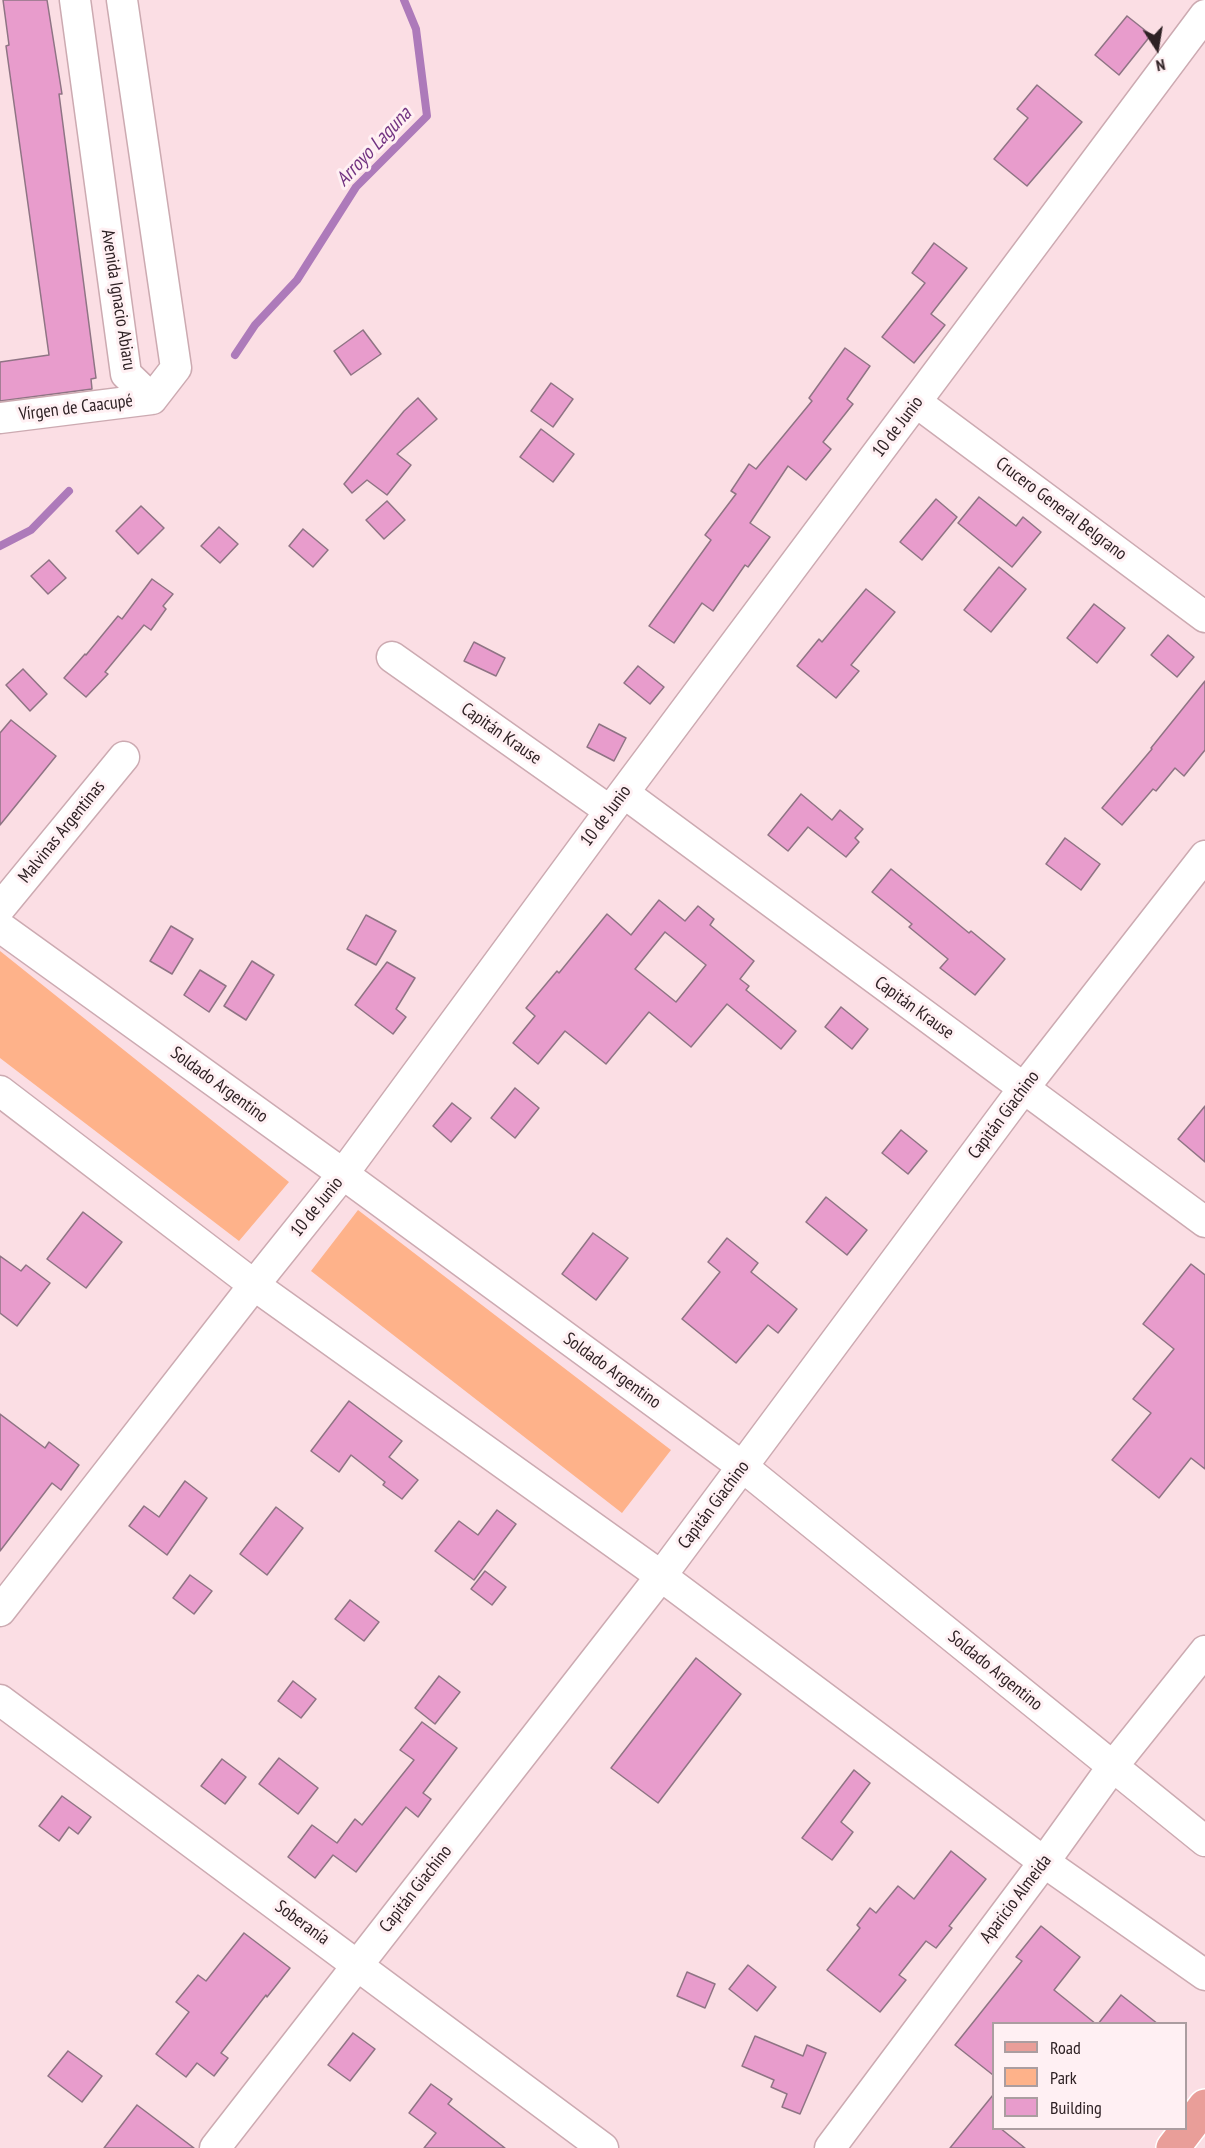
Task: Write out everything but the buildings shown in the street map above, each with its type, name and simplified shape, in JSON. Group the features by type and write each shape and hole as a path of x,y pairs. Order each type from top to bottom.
{"main road":[{"path":"1187,2130 1205,2106"},
{"path":"1173,2148 1187,2130"}],"street":[{"name":"Avenida Ignacio Abiaru","path":"75,0 126,374 152,399"},
{"path":"122,0 176,368 152,399"},
{"path":"1191,0 1205,13"},
{"name":"10 de Junio","path":"0,1611 343,1174 1205,13"},
{"name":"Vírgen de Caacupé","path":"0,418 152,399"},
{"name":"Crucero General Belgrano","path":"916,402 1205,616"},
{"name":"Capitán Krause","path":"392,657 617,802 1023,1089 1205,1222"},
{"name":"Malvinas Argentinas","path":"0,908 124,757"},
{"name":"Capitán Giachino","path":"215,2148 661,1576 1023,1089 1205,856"},
{"name":"Soldado Argentino","path":"0,927 343,1174 743,1467 1205,1841"},
{"path":"0,1091 254,1285 661,1576 1044,1862 1205,1975"},
{"name":"Aparicio Almeida","path":"830,2148 1113,1766 1205,1651"},
{"name":"Soberanía","path":"0,1700 603,2148"}],"green space":[{"path":"0,951 289,1182 239,1241 0,1058"},
{"path":"358,1210 671,1450 622,1513 311,1271"}],"waterway":[{"name":"Arroyo Laguna","path":"235,355 255,325 297,280 356,187 427,116 416,29 404,0"},
{"name":"Arroyo Laguna","path":"0,546 31,530 69,491"}]}
